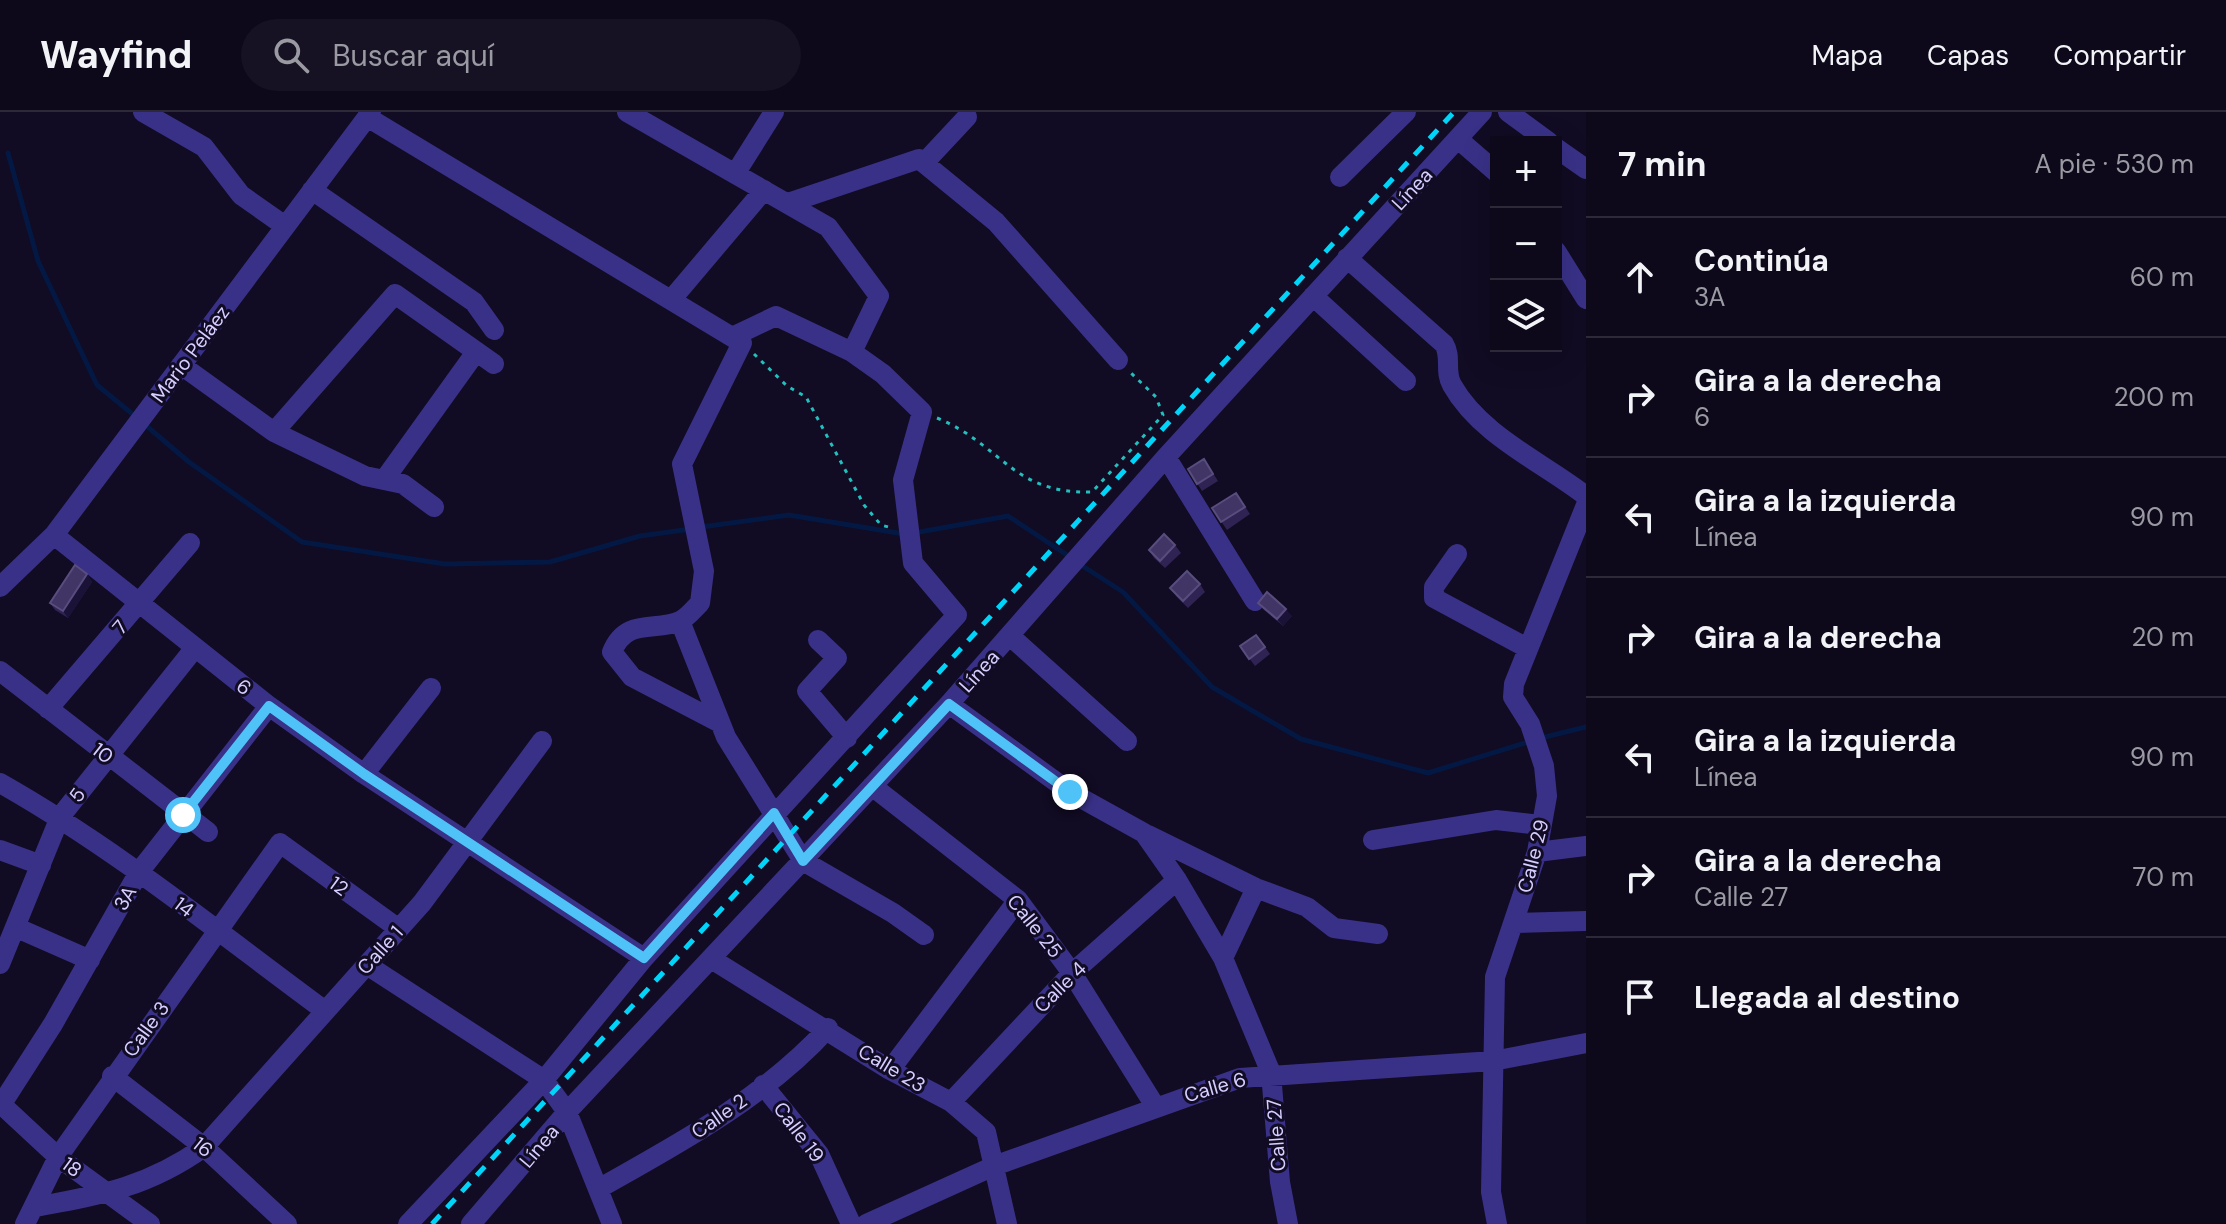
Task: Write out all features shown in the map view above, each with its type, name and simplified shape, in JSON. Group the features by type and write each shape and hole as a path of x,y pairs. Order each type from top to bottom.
{"street":[{"path":"143,112 204,147 241,195 285,226"},
{"path":"735,174 774,112"},
{"path":"1340,177 1406,112"},
{"name":"Línea","path":"471,1224 567,1112 713,960 949,704 1166,457 1482,112"},
{"path":"1508,112 1541,136"},
{"path":"369,114 737,340"},
{"name":"Mario Peláez","path":"0,587 54,535 369,114"},
{"path":"640,115 828,227 879,296 852,352"},
{"path":"924,163 967,117"},
{"path":"1458,139 1490,167"},
{"path":"1562,152 1586,169"},
{"path":"788,203 919,159 996,222 1118,360"},
{"path":"312,190 474,302 494,330"},
{"path":"671,300 764,190"},
{"path":"1347,258 1444,344 1449,351 1447,372 1452,386 1483,423 1586,496"},
{"path":"1562,261 1586,299"},
{"path":"274,432 395,294 494,364"},
{"path":"1313,296 1406,381"},
{"path":"720,723 632,677 612,652 617,640 632,631 650,624 680,621 700,603 704,571 682,464 737,340 776,316 852,352 883,374 922,412"},
{"path":"384,480 476,352"},
{"path":"181,365 274,432 365,476 403,484 434,507"},
{"name":"Línea","path":"408,1224 544,1080 644,958 957,615 913,563 903,480 922,412"},
{"path":"1166,457 1255,601"},
{"name":"Calle 29","path":"1497,1224 1491,1192 1495,977 1537,852 1547,796 1544,766 1530,724 1513,697 1527,648 1586,505"},
{"name":"6","path":"54,535 269,706 364,774 644,958"},
{"name":"7","path":"48,709 190,543"},
{"path":"1457,554 1434,587 1434,598 1527,648"},
{"path":"680,621 720,723 803,861 880,905 924,935"},
{"path":"1010,636 1127,741"},
{"path":"818,640 837,658 807,691 847,738"},
{"name":"5","path":"0,964 60,817 194,649"},
{"name":"10","path":"0,671 208,832"},
{"path":"364,774 431,688"},
{"name":"Calle 27","path":"949,704 1070,792 1144,833 1256,888 1307,907 1334,928 1378,934"},
{"name":"3A","path":"1,1104 90,960 139,872 269,706"},
{"name":"Calle 1","path":"30,1216 109,1194 168,1172 204,1147 399,929 450,867 542,741"},
{"name":"14","path":"0,783 60,817 139,872 324,1010"},
{"name":"Calle 25","path":"872,786 1018,900 1072,973 1155,1106"},
{"path":"1373,840 1496,820 1540,825"},
{"name":"Calle 27","path":"1144,833 1177,880 1223,958 1271,1073 1280,1182 1288,1224"},
{"name":"12","path":"280,843 399,929"},
{"name":"Calle 3","path":"30,1216 58,1157 112,1076 280,843"},
{"path":"1537,852 1586,846"},
{"path":"0,850 41,865"},
{"name":"Calle 4","path":"951,1102 1072,973 1177,880"},
{"path":"1223,958 1256,888"},
{"path":"890,1070 1018,900"},
{"path":"1515,923 1586,921"},
{"path":"15,927 90,960"},
{"name":"Calle 23","path":"713,960 828,1028 890,1070 951,1102 986,1132 997,1191 1007,1224"},
{"path":"367,965 544,1080 567,1112 612,1224"},
{"name":"Calle 2","path":"598,1189 702,1129 803,1056 828,1028"},
{"name":"Calle 6","path":"866,1224 994,1166 1240,1078 1271,1073 1493,1061 1586,1043"},
{"path":"516,1061 565,1053"},
{"name":"16","path":"112,1076 204,1147 287,1224"},
{"name":"Calle 19","path":"763,1085 819,1154 851,1224"},
{"name":"18","path":"1,1104 58,1157 150,1224"},
{"path":"490,1204 498,1224"}],"path":[{"path":"737,340 787,386 806,397 864,505 881,525 901,532"},
{"path":"922,412 962,428 1032,483 1063,493 1092,492 1163,415 1156,397 1118,360"}],"building":[{"path":"1204,459 1213,474 1197,484 1188,469"},
{"path":"1236,493 1245,507 1221,522 1212,508"},
{"path":"1164,534 1175,545 1160,561 1149,550"},
{"path":"75,565 87,574 63,611 50,603"},
{"path":"1187,571 1200,584 1183,601 1170,588"},
{"path":"1267,592 1286,609 1277,619 1258,603"},
{"path":"1256,635 1265,647 1249,659 1240,646"}],"waterway":[{"path":"8,153 38,261 97,385 135,416"},
{"path":"143,423 189,462 302,542 445,564 550,562 640,536 691,529"},
{"path":"701,527 789,515 904,534"},
{"path":"914,533 1008,516 1070,557"},
{"path":"1078,563 1123,592 1212,687 1301,739 1428,773 1531,741"},
{"path":"1541,738 1586,727"}],"railway":[{"path":"432,1224 1454,112"}],"route":[{"path":"183,815 269,706 364,774 644,958 774,813 803,861 949,704 1070,792"}]}
